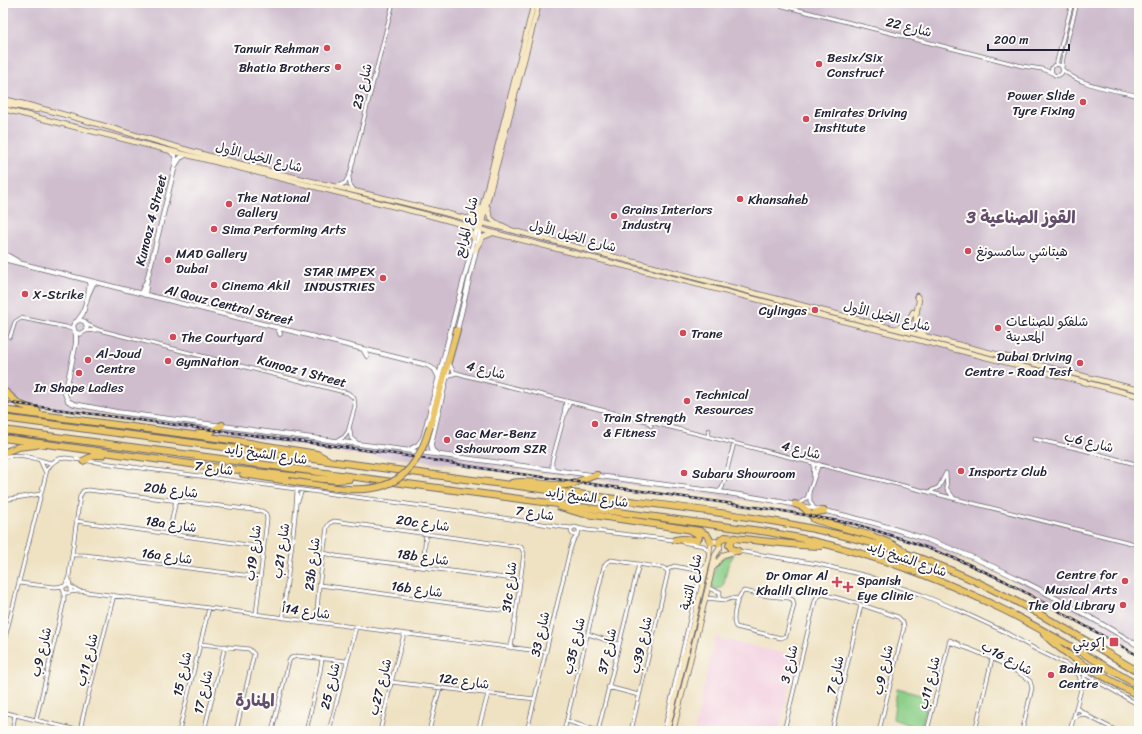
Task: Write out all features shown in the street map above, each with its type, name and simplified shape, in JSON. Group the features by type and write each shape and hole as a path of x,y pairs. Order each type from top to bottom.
{"highway":[{"path":"212,467 239,474 356,490 371,489 386,485 404,474 414,463 422,450 457,330"},
{"path":"3,390 15,401 28,409 72,418"},
{"path":"3,410 72,418 316,454 330,461"},
{"name":"شارع الشيخ زايد","path":"3,418 509,484 777,522 836,534 908,554 963,576 1048,618 1139,672"},
{"path":"164,431 205,433 222,425"},
{"name":"شارع الشيخ زايد","path":"3,430 768,532 826,545 883,561 936,580 987,602 1041,629 1139,686"},
{"path":"3,438 212,467 310,478 336,480 358,477"},
{"path":"3,453 24,446 51,445"},
{"path":"84,461 95,455 121,455"},
{"path":"509,484 522,482 566,485 597,475"},
{"path":"555,504 576,512 703,532 707,535 711,542"},
{"path":"796,504 803,508 814,519 872,536 896,546 908,554"},
{"path":"814,519 814,514 816,512 824,511"},
{"path":"675,540 698,539 698,533 688,530"},
{"path":"719,543 724,537 800,545 826,545"},
{"path":"735,538 731,540 729,545 732,549 738,551"},
{"path":"1041,629 1060,647 1089,667 1139,696"},
{"path":"1121,662 1139,667"}],"main road":[{"name":"شارع المرابع","path":"479,229 482,205 534,3"},
{"name":"شارع المرابع","path":"480,223 487,203 539,3"},
{"name":"شارع الخيل الأول","path":"3,99 105,125 152,141 1139,390"},
{"path":"3,104 31,110 43,110"},
{"name":"شارع الخيل الأول","path":"3,109 1139,396"},
{"path":"3,112 10,110"},
{"path":"487,203 488,213 492,220 512,231"},
{"path":"465,219 475,215 482,205"},
{"path":"462,224 471,232 474,240"},
{"path":"475,250 483,237 494,233"},
{"path":"917,296 919,300 916,326 920,332 931,338"},
{"path":"894,329 906,325 913,312"},
{"name":"شارع الثنية","path":"667,731 687,653 710,554 711,542 715,541 719,543 720,548 715,555 673,731"},
{"path":"712,571 718,560 723,556 731,552 738,551"},
{"path":"681,658 687,653"},
{"path":"675,681 678,688"}],"street":[{"name":"شارع 23","path":"355,192 349,183 350,174 393,3"},
{"name":"شارع 22","path":"771,3 1042,70 1052,74"},
{"path":"1072,3 1052,69 1052,74 1071,77 1139,96"},
{"path":"1058,76 1062,73 1063,58 1077,3"},
{"path":"1042,70 1054,66 1060,66 1071,77"},
{"name":"Kunooz 4 Street","path":"143,294 175,166 175,159 170,151"},
{"name":"Kunooz 4 Street","path":"175,166 180,158 186,155"},
{"path":"336,187 345,183 350,174"},
{"name":"شارع المرابع","path":"423,438 474,240 479,229"},
{"name":"شارع المرابع","path":"431,443 450,365 479,229"},
{"name":"Al Qouz Central Street","path":"3,253 25,265"},
{"name":"Al Qouz Central Street","path":"3,259 143,294 224,317 278,327 427,365"},
{"path":"76,343 87,327 85,323 84,311 92,281"},
{"path":"84,311 73,326 76,343 65,392 66,398 70,403 337,441 727,493 814,508 914,535 978,560 1060,601 1139,646"},
{"path":"10,337 14,322 21,318 63,326 78,333 84,332"},
{"path":"63,326 82,320 85,323"},
{"name":"Kunooz 1 Street","path":"85,323 99,330 348,393 355,402 350,426 344,437 337,441"},
{"path":"278,327 280,334"},
{"name":"Kunooz 1 Street","path":"84,332 99,330"},
{"path":"363,349 367,356"},
{"path":"427,365 440,364 443,359"},
{"path":"427,365 435,370 438,376"},
{"name":"شارع 4","path":"450,365 457,373 482,380 1139,545"},
{"name":"شارع 4","path":"447,378 450,375 457,373"},
{"path":"482,380 484,373"},
{"path":"545,468 552,462 566,401"},
{"path":"564,413 570,402"},
{"path":"647,421 651,426"},
{"path":"350,426 350,436 353,441 358,443"},
{"path":"708,436 709,430"},
{"path":"423,438 425,444 431,443 432,449 437,454"},
{"path":"408,450 418,445 423,438"},
{"name":"شارع 6ب","path":"1034,439 1080,449 1139,465"},
{"path":"719,492 724,482 734,443"},
{"path":"3,458 11,455 20,455 51,464 46,474 3,646"},
{"name":"شارع 7","path":"51,464 62,458 452,510 572,528"},
{"path":"40,460 46,474"},
{"path":"552,462 552,466 555,470"},
{"path":"813,480 814,463"},
{"path":"796,504 805,500 810,491 819,464"},
{"path":"928,492 939,487 946,473 947,489 954,498"},
{"path":"724,482 727,493"},
{"name":"20b شارع","path":"76,522 80,496 82,492 86,490 262,511"},
{"name":"شارع 21ب","path":"282,618 298,490"},
{"name":"شارع 21ب","path":"297,503 302,490"},
{"path":"810,491 810,499 814,508"},
{"path":"3,500 41,494"},
{"path":"29,497 40,499"},
{"path":"170,534 174,500"},
{"name":"شارع 19ب","path":"255,614 267,518 266,514 262,511"},
{"name":"20c شارع","path":"328,525 330,522 334,521 518,546"},
{"path":"55,587 66,593 70,592 71,589 69,576 76,522"},
{"name":"18a شارع","path":"76,522 264,546"},
{"name":"23b شارع","path":"315,622 328,525"},
{"path":"587,530 574,535 571,533 572,528 575,526 587,530 675,540 704,546 710,554"},
{"name":"شارع 7","path":"562,527 571,533"},
{"path":"578,528 578,533"},
{"path":"422,567 427,533"},
{"name":"شارع 33","path":"571,533 573,541"},
{"name":"شارع 33","path":"527,731 573,541 578,533"},
{"name":"31c شارع","path":"512,648 524,551 518,546"},
{"path":"738,551 817,564 877,579 917,593 1001,630 1036,650 1065,663 1100,682 1139,705"},
{"name":"16a شارع","path":"72,553 259,578"},
{"name":"18b شارع","path":"324,554 520,581"},
{"name":"شارع 35ب","path":"564,731 604,566 611,560 638,564"},
{"path":"638,564 662,567 668,570 674,566 701,571"},
{"name":"شارع 37","path":"598,730 638,564"},
{"path":"664,731 701,571 707,565"},
{"name":"شارع 39ب","path":"631,731 668,570"},
{"path":"64,591 69,576"},
{"path":"19,582 55,587 70,586"},
{"name":"شارع 14أ","path":"70,586 79,591"},
{"name":"16b شارع","path":"319,586 516,612"},
{"path":"708,588 720,592 719,599"},
{"name":"شارع 9ب","path":"34,720 64,601 64,591"},
{"name":"شارع 14أ","path":"70,592 79,591 113,595 546,653"},
{"path":"746,591 792,599 794,605 787,635 781,638 737,627 733,621 738,601 741,593 746,591"},
{"name":"شارع 9ب","path":"64,601 70,592"},
{"name":"شارع 3","path":"784,731 815,601 819,596 825,594 862,605"},
{"name":"شارع 11ب","path":"80,731 113,595"},
{"path":"705,598 732,598 738,601"},
{"name":"شارع 7","path":"832,731 862,605"},
{"name":"شارع 9ب","path":"862,605 898,617 902,620 904,627 879,731"},
{"name":"شارع 15","path":"179,731 208,608"},
{"name":"شارع 25","path":"329,731 351,646 354,627"},
{"name":"شارع 27ب","path":"380,731 403,634"},
{"path":"587,635 619,643"},
{"name":"شارع 11ب","path":"927,731 949,641"},
{"name":"شارع 16ب","path":"949,641 993,659 1029,680 1032,684 1032,688 1022,731"},
{"path":"200,642 250,650 254,652 236,731"},
{"name":"شارع 17","path":"204,731 224,646"},
{"path":"272,731 291,658 297,656 346,663"},
{"path":"306,731 323,659"},
{"path":"975,731 993,659"},
{"path":"1065,663 1079,675 1081,681 1080,690"},
{"path":"1070,731 1085,674"},
{"name":"12c شارع","path":"391,681 535,701"},
{"path":"1080,690 1089,682 1100,682"},
{"path":"609,686 640,694"},
{"path":"429,731 439,687"},
{"path":"478,731 487,694"},
{"path":"1076,708 1117,731"},
{"path":"3,712 80,731"},
{"path":"1073,718 1084,714 1097,720"},
{"path":"12,731 15,715"},
{"path":"567,722 598,730"}],"shaded area":[{"name":"القوز الصناعية 3","path":"3,3 1139,3 1139,651 1083,616 998,574 942,551 865,525 778,505 536,472 352,454 3,399"},
{"path":"715,637 797,656 779,731 694,731"}],"green space":[{"path":"734,554 728,565 723,587 719,589 712,587 713,575 716,566 724,557"},
{"path":"897,689 929,697 921,729 893,719"}],"railway":[{"path":"3,402 395,454 499,471 783,511 855,524 909,541 959,560 1005,581 1139,656"}],"place":[{"name":"Tanwir Rehman","path":"327,48"},
{"name":"Besix/Six Construct","path":"819,64"},
{"name":"Bhatia Brothers","path":"338,67"},
{"name":"Power Slide Tyre Fixing","path":"1083,102"},
{"name":"Emirates Driving Institute","path":"806,119"},
{"name":"Khansaheb","path":"740,199"},
{"name":"The National Gallery","path":"229,204"},
{"name":"Grains Interiors Industry","path":"614,216"},
{"name":"Sima Performing Arts","path":"214,229"},
{"name":"هيتاشي سامسونغ","path":"968,251"},
{"name":"MAD Gallery Dubai","path":"168,260"},
{"name":"STAR IMPEX INDUSTRIES","path":"383,278"},
{"name":"Cinema Akil","path":"214,285"},
{"name":"X-Strike","path":"25,294"},
{"name":"Cylingas","path":"815,310"},
{"name":"شلفكو للصناعات المعدينة","path":"998,328"},
{"name":"Trane","path":"683,333"},
{"name":"The Courtyard","path":"173,337"},
{"name":"Al-Joud Centre","path":"88,360"},
{"name":"GymNation","path":"168,361"},
{"name":"Dubai Driving Centre - Road Test","path":"1080,363"},
{"name":"In Shape Ladies","path":"79,373"},
{"name":"Technical Resources","path":"687,401"},
{"name":"Train Strength & Fitness","path":"595,424"},
{"name":"Gac Mer-Benz Sshowroom SZR","path":"447,440"},
{"name":"Insportz Club","path":"961,471"},
{"name":"Subaru Showroom","path":"684,473"},
{"name":"Centre for Musical Arts","path":"1125,581"},
{"name":"Dr Omar Al Khalili Clinic","path":"837,582"},
{"name":"Spanish Eye Clinic","path":"848,587"},
{"name":"The Old Library","path":"1123,605"},
{"name":"إكويتي","path":"1114,642"},
{"name":"Bahwan Centre","path":"1051,675"}],"district":[{"name":"القوز الصناعية 3","path":"1021,217"},
{"name":"المنارة","path":"255,700"}]}
